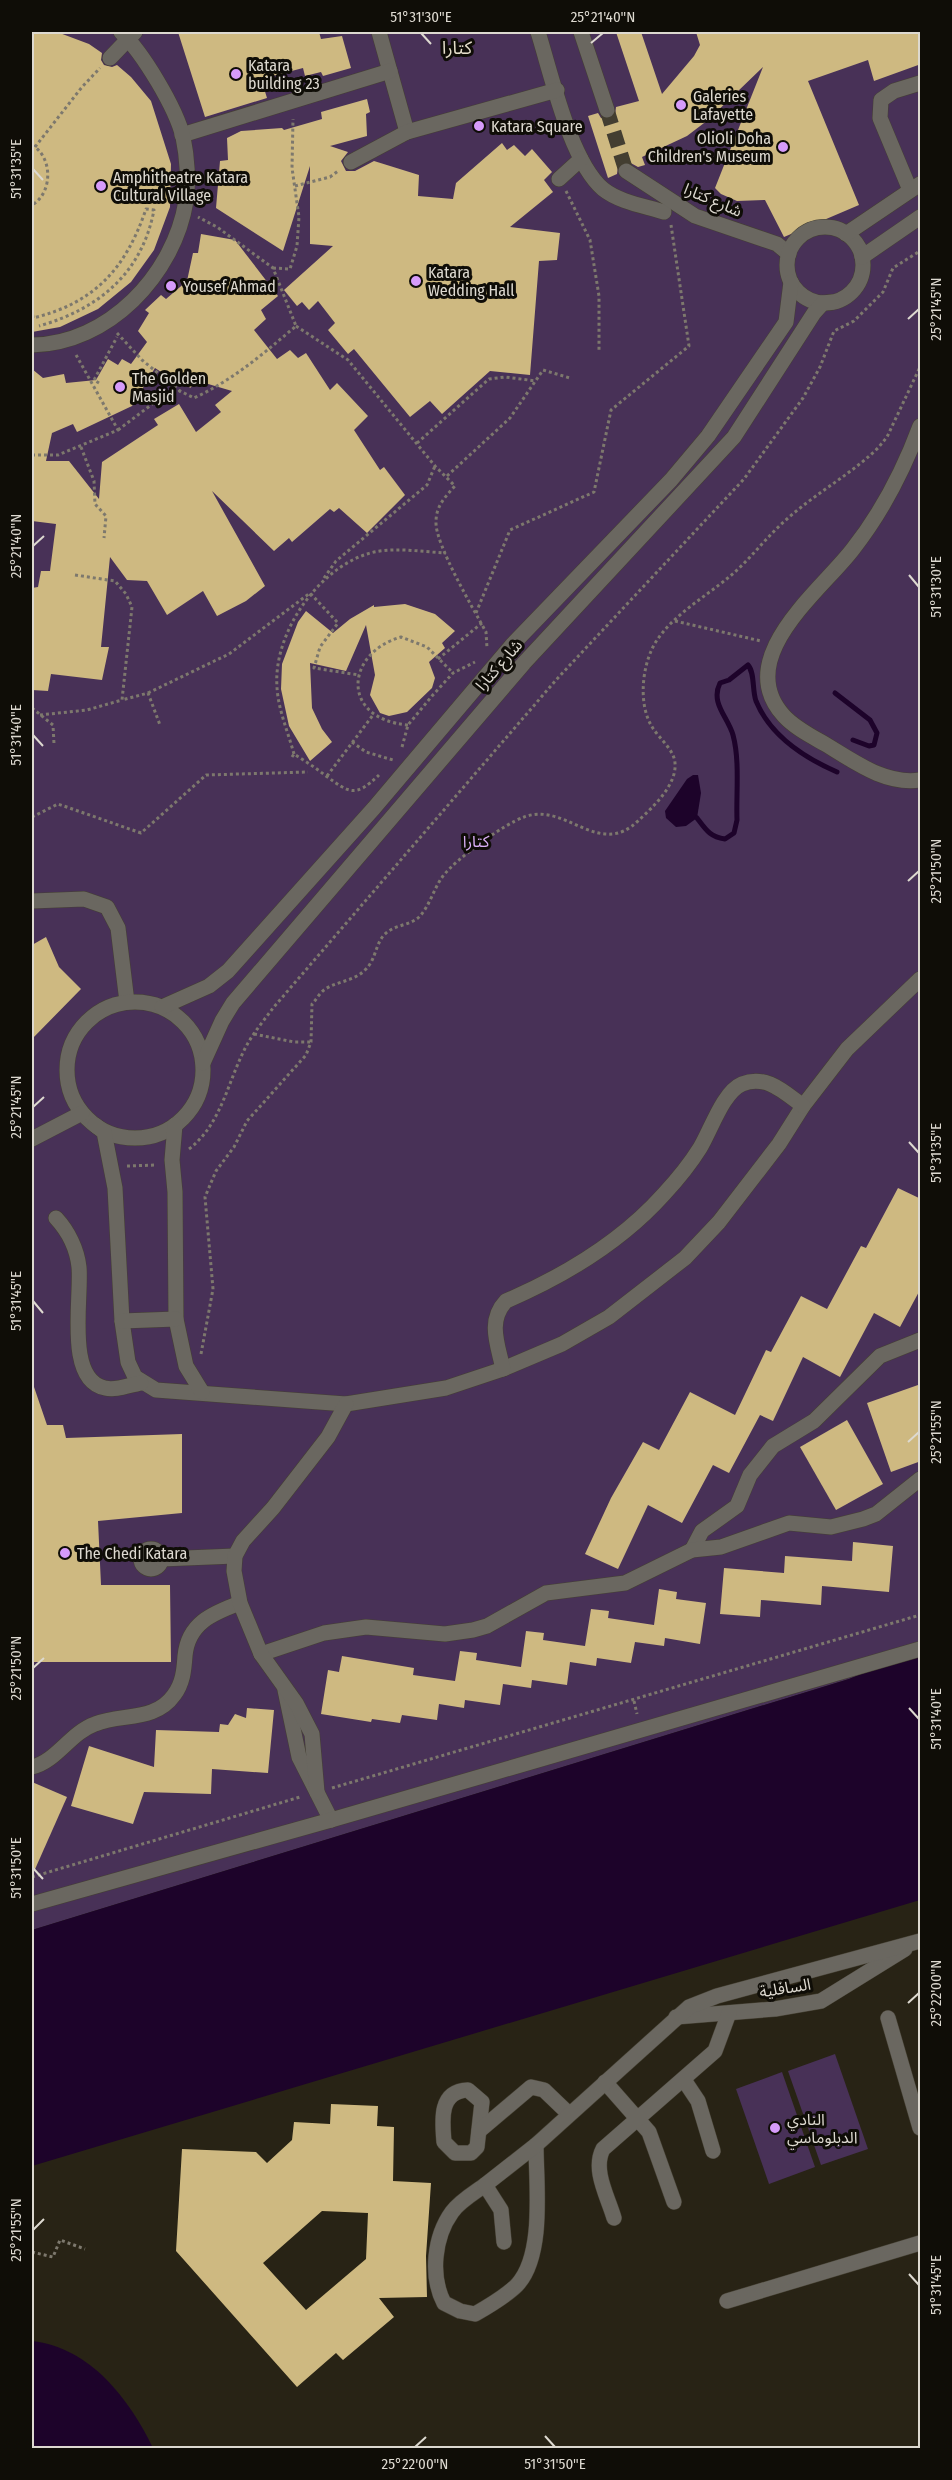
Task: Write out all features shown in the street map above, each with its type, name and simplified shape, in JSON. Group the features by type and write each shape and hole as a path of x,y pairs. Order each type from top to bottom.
{"street":[{"path":"379,32 406,132"},
{"path":"538,32 581,159 603,189 623,199 664,212"},
{"path":"581,32 607,110"},
{"path":"32,345 52,345 123,311 158,274 186,200 186,164 182,135 156,79 128,34 110,58"},
{"path":"182,135 390,71"},
{"path":"846,234 916,187 880,118 881,100 894,91 921,83"},
{"path":"351,162 406,132 557,90"},
{"path":"559,179 581,159"},
{"name":"شارع كتارا","path":"626,171 695,216 777,244 789,254"},
{"path":"862,257 921,217"},
{"path":"830,228 846,234 856,244 862,257 862,270 855,289 832,302 808,298 791,282 788,268 789,254 798,239 812,230 830,228"},
{"name":"شارع كتارا","path":"162,1007 209,986 228,971 374,808 512,645 670,480 729,409 786,322 791,282"},
{"name":"شارع كتارا","path":"203,1063 233,1003 550,633 697,480 734,437 814,313 823,303 832,302"},
{"path":"921,426 907,464 854,549 779,636 773,646 768,672 771,693 782,714 796,727 882,777 909,782 921,780"},
{"path":"32,901 84,899 107,906 118,928 127,1002"},
{"path":"95,1125 109,1133 131,1138 154,1135 175,1125 188,1113 197,1098 202,1080 203,1063 199,1045 190,1029 178,1016 162,1007 139,1002 127,1002 109,1008 92,1017 74,1040 68,1058 68,1077 73,1098 82,1113 95,1125 104,1132 116,1188 122,1321 128,1362 141,1383 156,1390 198,1387 346,1404 446,1388 503,1370 562,1344 590,1328 660,1280 719,1222 779,1144 803,1106 854,1042 921,979"},
{"path":"503,1370 494,1328 501,1306 592,1254 642,1216 684,1171 700,1149 726,1097 734,1088 751,1082 769,1083 803,1106"},
{"path":"32,1139 82,1113"},
{"path":"175,1125 172,1160 175,1192 176,1319 186,1366 198,1387"},
{"path":"56,1218 67,1233 77,1256 80,1356 85,1376 93,1383 112,1389 141,1383"},
{"path":"122,1321 176,1319"},
{"path":"692,1550 702,1530 737,1506 750,1476 773,1446 814,1421 880,1356 921,1340"},
{"path":"331,1820 318,1792 312,1734 300,1710 261,1654 240,1604 234,1571 235,1556 243,1541 320,1449 346,1404"},
{"path":"261,1654 324,1633 366,1627 445,1634 474,1630 504,1618 546,1593 625,1583 692,1550 721,1547 789,1523 813,1527 846,1525 876,1514 921,1479"},
{"path":"161,1559 235,1556"},
{"path":"32,1767 45,1761 82,1729 109,1720 157,1711 166,1704 180,1685 187,1644 195,1629 208,1617 240,1604"},
{"path":"32,1904 921,1649"},
{"name":"السافلية","path":"536,2145 536,2222 530,2267 517,2285 475,2314 460,2311 444,2303 434,2271 444,2226 453,2211 536,2145 690,2007 717,1996 919,1941"},
{"name":"السافلية","path":"676,2018 797,2006 821,2001 919,1941"},
{"path":"793,1977 790,1992 797,2006"},
{"path":"614,2218 600,2173 599,2157 603,2149 715,2051 729,2013"},
{"path":"888,2018 921,2128"},
{"path":"684,2080 698,2101 713,2151"},
{"path":"605,2082 639,2119 653,2141 674,2202"},
{"path":"479,2131 531,2087 543,2090 569,2114"},
{"path":"485,2185 501,2210 504,2242"},
{"path":"727,2301 921,2243"}],"path":[{"path":"32,205 41,197 48,178 47,169 33,146 82,87 110,58"},
{"path":"273,268 290,269 297,246 299,217 292,168 293,130"},
{"path":"295,186 330,177 351,162"},
{"path":"559,179 590,240 599,296 599,352"},
{"path":"32,309 33,318 47,315 64,309 94,291 125,258 137,237 147,209 154,210 150,231 137,260 129,272 110,291 84,310 64,319 32,327"},
{"path":"183,211 217,226 273,268 296,326 348,360 435,466 455,486 442,500 435,525 446,553 486,632 488,646 484,655"},
{"path":"476,613 510,530 594,492 611,410 689,346 669,213 664,212"},
{"path":"110,1164 145,1167 172,1160 206,1133 227,1094 254,1034 280,999 556,680 744,479 803,398 820,367 834,331 854,321 883,292 893,268 921,251"},
{"path":"113,317 118,336 180,391 194,398 242,372 296,326"},
{"path":"99,382 94,380 118,336"},
{"path":"79,361 118,430"},
{"path":"198,1387 213,1289 205,1197 216,1171 234,1147 247,1121 261,1102 296,1070 306,1055 311,1042 312,1004 324,990 355,978 364,971 376,954 382,937 388,931 420,916 443,876 472,850 522,817 536,813 554,814 590,832 611,834 630,829 655,804 672,780 676,765 674,756 650,724 644,703 644,677 651,651 660,634 739,569 785,520 878,448 891,429 921,367"},
{"path":"447,476 510,418 543,370 570,378"},
{"path":"417,443 489,379 505,377 536,381"},
{"path":"32,455 58,455 81,447 118,430 155,402 180,391"},
{"path":"81,447 94,481 95,504 106,516 104,538"},
{"path":"40,715 87,710 148,693 229,654 310,593 336,561 427,485 435,466"},
{"path":"321,581 342,566 368,554 393,550 446,553"},
{"path":"75,575 115,581 126,594 132,607 122,700"},
{"path":"310,593 338,623 320,647 314,668 359,675"},
{"path":"310,593 278,662 277,687 293,755 327,776 341,788 356,791 367,786 381,772"},
{"path":"675,621 755,640"},
{"path":"438,658 482,623"},
{"path":"408,725 373,715 362,704 357,686 359,675 378,648 401,637 427,647 453,673"},
{"path":"387,766 402,748 408,725 453,673 476,661"},
{"path":"148,693 160,724"},
{"path":"32,708 52,725 54,744"},
{"path":"327,776 373,715"},
{"path":"352,742 366,752 393,760"},
{"path":"32,817 58,804 141,833 206,775 308,772"},
{"path":"254,1034 294,1042 311,1042"},
{"path":"32,1877 921,1616"},
{"path":"32,2252 53,2257 60,2240 85,2249"}],"green space":[{"name":"كتارا","path":"32,32 920,32 920,1650 849,1679 32,1930"},
{"path":"835,2054 868,2149 821,2165 788,2071"},
{"name":"النادي الدبلوماسي","path":"782,2072 815,2167 769,2184 736,2089"}],"shaded area":[{"path":"698,775 701,793 697,818 686,826 676,827 666,818 665,811 687,779"},
{"path":"920,1650 920,1900 32,2166 32,1930 849,1679"},
{"path":"32,2341 72,2354 90,2365 106,2379 120,2394 153,2448 32,2448"}],"building":[{"name":"Amphitheatre Katara Cultural Village","path":"32,32 57,32 89,44 102,53 101,60 104,65 112,67 117,65 131,77 151,101 171,164 170,207 154,250 131,282 98,309 60,327 32,332"},
{"name":"Katara building 23","path":"178,32 319,32 321,39 342,36 351,68 323,76 321,72 305,76 303,68 269,77 270,82 263,85 267,98 205,117"},
{"path":"616,32 641,32 662,94 694,56 700,45 696,32 921,32 921,64 874,81 868,60 808,81 859,205 784,237 765,200 737,201 721,194 715,188 763,67 708,120 687,136 642,157 645,165 638,167 627,161 621,163 617,174 608,178 588,116 598,113 601,118 610,119 615,116 616,107 639,101"},
{"name":"Katara Wedding Hall","path":"367,99 370,112 366,114 367,136 330,146 348,152 341,161 346,171 355,171 374,161 419,175 418,196 453,199 456,183 502,143 507,150 514,145 525,156 532,149 552,172 544,180 553,192 510,227 560,233 557,260 539,261 530,375 490,371 442,414 430,401 410,417 354,349 348,354 328,330 335,323 318,301 309,310 302,302 297,306 284,290 333,246 310,244 310,166 283,251 216,208 220,161 228,160 227,138 241,131 282,128 284,130 322,119 321,112"},
{"path":"201,234 235,240 278,296 261,310 266,319 254,330 277,359 290,350 298,358 306,353 330,390 337,383 368,416 354,430 380,470 384,467 405,495 367,533 339,508 334,512 330,509 292,542 289,538 274,551 212,491 265,586 246,601 217,616 203,591 167,615 147,581 127,580 110,557 101,647 109,647 102,680 51,674 48,691 32,690 32,588 38,587 41,571 50,571 56,524 32,521 32,369 43,378 64,374 66,383 96,380 108,359 118,365 122,359 131,364 147,342 138,331 149,313 145,310 161,295 166,299 187,281 193,253 198,253","holes":["155,368 178,383 185,380 190,388 198,381 232,391 215,405 221,412 196,432 179,404 154,419 158,425 102,462 99,499 69,461 46,461 52,433 73,424 77,432 132,406"]},
{"path":"405,604 435,614 455,631 442,643 445,648 429,662 435,678 432,688 407,712 389,716 380,713 370,695 375,675 366,625 346,671 310,663 312,708 322,729 332,742 310,761 289,726 281,689 282,664 298,622 306,611 333,633 350,619 374,605 374,607"},
{"path":"46,937 59,967 81,989 32,1039 32,945"},
{"path":"898,1188 921,1199 921,1288 900,1327 874,1313 840,1377 803,1357 773,1421 760,1415 729,1473 713,1465 682,1523 648,1505 618,1569 585,1554 611,1498 643,1442 659,1450 690,1392 735,1415 766,1350 771,1352 801,1296 827,1309 861,1246 866,1248"},
{"path":"918,1385 921,1394 921,1461 891,1472 867,1403"},
{"name":"The Chedi Katara","path":"32,1387 34,1387 47,1425 63,1425 66,1438 182,1434 182,1513 98,1521 101,1585 170,1585 171,1662 32,1662"},
{"path":"847,1420 883,1484 836,1510 800,1447"},
{"path":"853,1542 893,1546 889,1592 822,1586 821,1605 761,1600 760,1617 720,1614 724,1568 784,1573 785,1556 852,1561"},
{"path":"659,1589 677,1592 676,1599 706,1603 700,1644 665,1638 664,1646 635,1642 631,1663 597,1658 596,1666 570,1662 567,1685 532,1680 531,1688 503,1684 500,1705 465,1700 464,1708 439,1704 437,1720 402,1715 400,1723 372,1719 371,1722 321,1714 328,1670 339,1672 342,1656 414,1668 413,1675 455,1681 460,1651 477,1653 476,1660 521,1667 526,1631 544,1633 543,1640 585,1646 591,1609 609,1611 608,1618 654,1625"},
{"path":"247,1708 274,1710 268,1773 212,1769 211,1794 144,1792 133,1824 71,1806 89,1746 154,1767 156,1730 219,1732 220,1724 228,1725 235,1714 246,1718"},
{"path":"32,1782 67,1797 32,1876"},
{"path":"331,2104 378,2106 377,2126 394,2127 393,2181 431,2183 426,2256 427,2297 379,2298 394,2317 343,2360 336,2353 297,2387 176,2251 182,2149 256,2152 267,2163 292,2140 294,2122 330,2124","holes":["322,2211 368,2213 366,2259 306,2310 263,2263"]}],"waterway":[{"path":"697,818 716,837 725,839 734,833 737,820 735,745 731,728 718,703 717,690 720,683 729,680 748,665 752,672 756,701 779,735 813,760 837,772"},
{"path":"835,693 870,720 877,733 874,745 869,746 853,740"}],"tunnel":[{"path":"607,110 626,171"}],"place":[{"name":"Katara building 23","path":"236,74"},
{"name":"Galeries Lafayette","path":"681,105"},
{"name":"Katara Square","path":"479,126"},
{"name":"OliOli Doha Children's Museum","path":"783,147"},
{"name":"Amphitheatre Katara Cultural Village","path":"101,186"},
{"name":"Katara Wedding Hall","path":"416,281"},
{"name":"Yousef Ahmad","path":"171,286"},
{"name":"The Golden Masjid","path":"120,387"},
{"name":"The Chedi Katara","path":"65,1553"},
{"name":"النادي الدبلوماسي","path":"775,2128"}],"district":[{"name":"كتارا","path":"457,48"}]}
